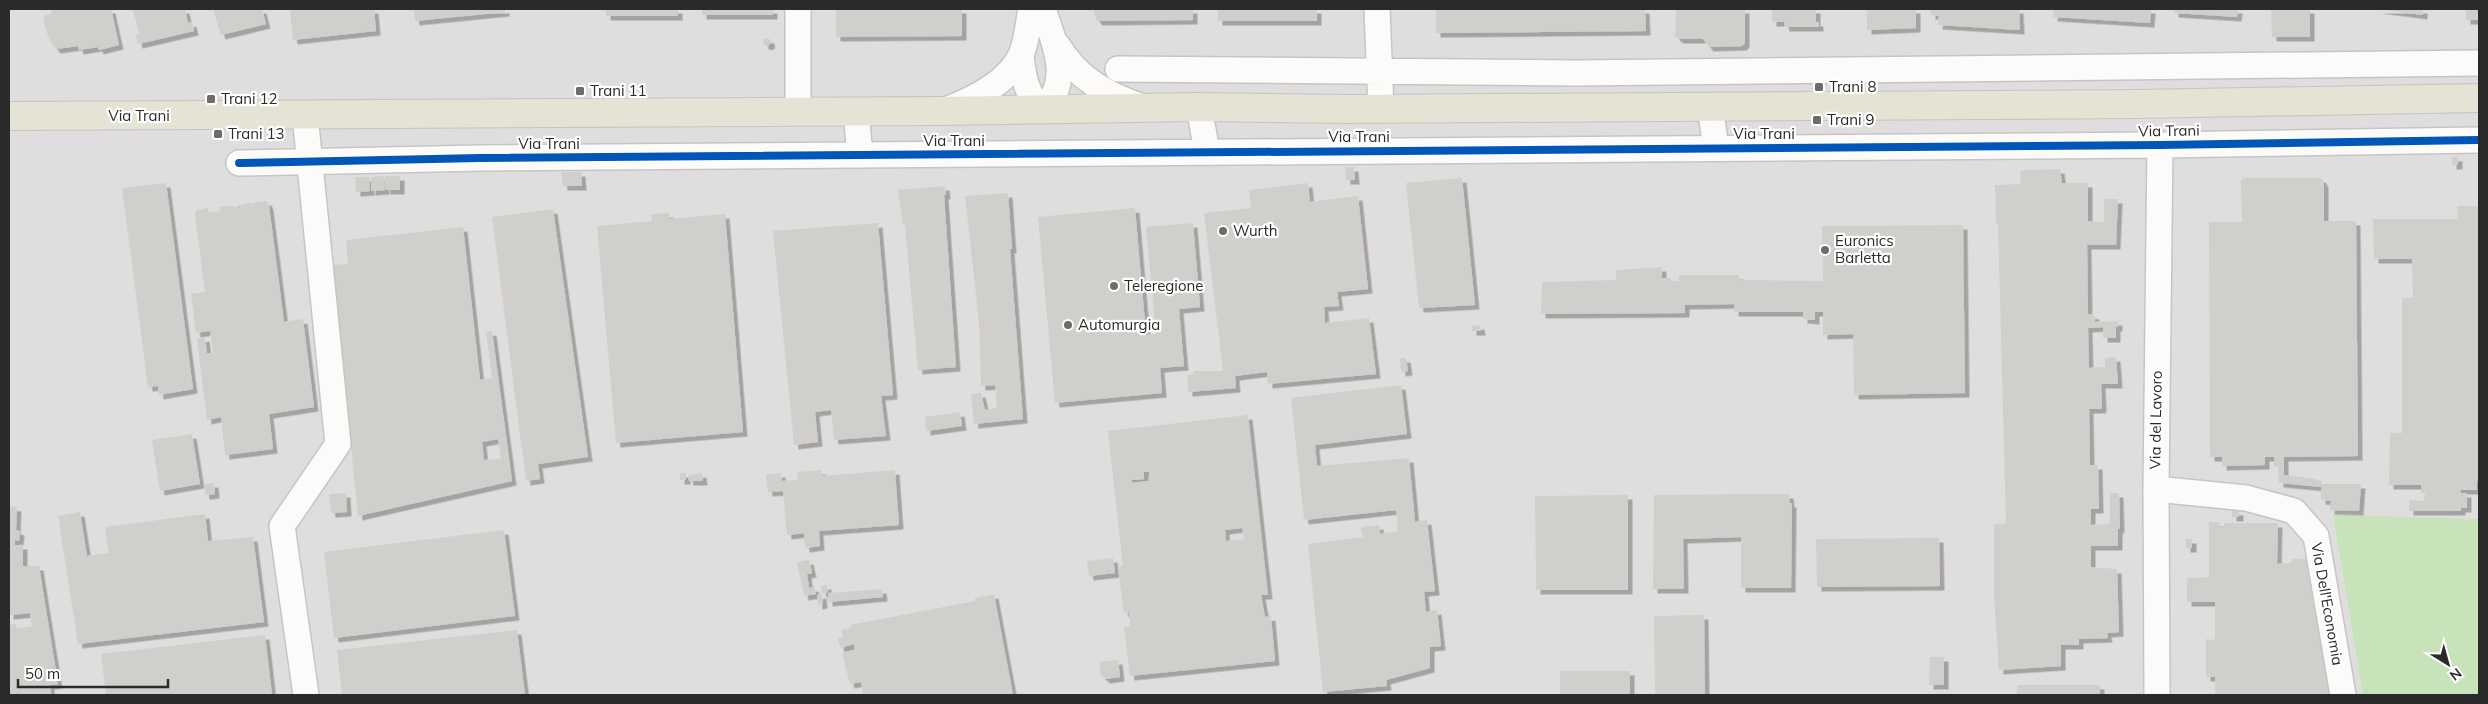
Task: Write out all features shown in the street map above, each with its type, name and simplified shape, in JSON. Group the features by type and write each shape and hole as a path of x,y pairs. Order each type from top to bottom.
{"main road":[{"name":"Via Trani","path":"9,116 856,112 1199,107 1381,109 2138,104 2479,98"}],"street":[{"path":"798,9 798,112"},
{"path":"1031,9 1021,55 1027,87 1033,99 1043,110 1054,96 1060,77 1060,62 1043,9"},
{"path":"1377,9 1381,109"},
{"path":"1052,37 1065,58 1083,76 1104,92 1145,108"},
{"path":"941,111 991,86 1008,72 1021,55"},
{"path":"1118,69 1576,72 2479,64"},
{"name":"Via Trani","path":"1779,70 1784,106"},
{"name":"Via Trani","path":"1710,106 1716,148"},
{"path":"1199,107 1206,152"},
{"path":"856,112 860,155"},
{"path":"305,115 312,161 338,444 282,526 306,695"},
{"name":"Via Trani","path":"239,163 860,155 2160,145 2479,140"},
{"name":"Via del Lavoro","path":"2157,695 2156,489 2160,145"},
{"name":"Via Dell'Economia","path":"2156,489 2246,498 2294,512 2316,536 2343,695"}],"shaded area":[{"path":"9,9 2479,9 2479,519 2333,516 2363,695 9,695"}],"green space":[{"path":"2333,515 2479,519 2479,695 2363,695"}],"building":[{"path":"53,9 111,9 119,45 99,50 98,47 79,50 78,46 56,49 49,39 44,23 44,15 50,15"},
{"path":"133,9 185,9 188,23 192,22 194,31 138,44 136,35 139,34"},
{"path":"213,9 262,9 266,24 221,35"},
{"path":"290,9 374,9 376,31 293,40"},
{"path":"414,9 505,9 505,12 415,21"},
{"path":"606,9 678,9 678,16 606,16"},
{"path":"702,9 773,9 773,15 702,15"},
{"path":"836,9 962,9 962,36 836,37"},
{"path":"1094,9 1193,9 1193,20 1098,21 1095,17"},
{"path":"1218,9 1317,9 1317,21 1218,21"},
{"path":"1436,9 1645,9 1646,31 1436,33"},
{"path":"1676,9 1745,9 1745,43 1742,46 1709,47 1703,39 1679,39 1675,36"},
{"path":"1772,9 1816,9 1816,22 1819,22 1819,27 1785,27 1784,22 1772,22"},
{"path":"1867,9 1916,9 1916,28 1867,30"},
{"path":"1931,9 2019,9 2020,30 1938,25 1939,16 1931,15"},
{"path":"2054,9 2151,9 2150,23 2053,17"},
{"path":"2174,9 2238,9 2237,17 2174,13"},
{"path":"2271,9 2310,9 2310,37 2272,37"},
{"path":"2377,9 2423,9 2423,15"},
{"path":"2466,9 2479,9 2479,20 2466,20"},
{"path":"767,38 771,42 767,46 763,42"},
{"path":"2452,157 2458,157 2458,165 2452,165"},
{"path":"1345,167 1354,167 1355,180 1346,180"},
{"path":"2060,169 2062,183 2088,183 2088,221 2104,222 2104,199 2118,199 2116,245 2087,245 2088,314 2095,315 2095,322 2118,321 2116,338 2103,338 2103,327 2088,328 2089,368 2105,367 2105,358 2116,357 2118,384 2101,384 2101,409 2089,409 2090,465 2098,465 2099,509 2091,509 2091,525 2110,524 2110,493 2119,493 2120,529 2118,528 2118,546 2091,546 2091,567 2117,569 2119,632 2107,633 2108,638 2079,639 2079,645 2061,645 2061,666 1999,670 1994,594 1994,524 2006,524 1998,223 1996,223 1995,185 2021,184 2020,172 2023,170"},
{"path":"561,172 581,172 582,186 563,186"},
{"path":"384,176 385,190 371,191 371,177"},
{"path":"385,176 400,176 400,190 386,190"},
{"path":"355,177 369,177 370,191 356,192"},
{"path":"1462,178 1475,305 1419,308 1406,183"},
{"path":"2244,178 2321,178 2324,183 2324,221 2356,221 2358,456 2284,457 2284,475 2322,481 2321,484 2361,484 2359,511 2330,510 2331,501 2321,500 2321,487 2279,483 2278,467 2274,467 2274,457 2265,457 2265,465 2222,466 2222,457 2210,457 2209,222 2242,222 2241,180"},
{"path":"166,183 193,389 159,395 158,386 148,387 122,188"},
{"path":"1308,183 1310,202 1358,196 1368,289 1337,292 1339,306 1324,307 1325,323 1369,318 1376,374 1268,384 1267,372 1235,376 1236,388 1188,392 1187,375 1194,374 1193,371 1223,371 1204,213 1251,208 1249,190"},
{"path":"945,186 946,195 944,195 956,367 918,370 905,225 903,225 898,190"},
{"path":"1008,193 1012,249 1010,249 1023,419 974,424 971,394 981,393 985,410 997,408 995,385 981,386 979,323 965,196"},
{"path":"267,201 284,322 303,319 314,407 269,414 273,449 225,455 221,417 207,420 197,339 205,337 207,353 213,353 210,331 196,333 191,294 205,292 195,215 196,210 208,208 209,213 220,211 219,207 234,206 236,210 236,206 250,203 253,208 252,203"},
{"path":"2457,206 2479,206 2479,481 2477,481 2477,490 2461,490 2461,493 2467,493 2467,508 2461,508 2461,511 2409,511 2409,500 2424,501 2425,493 2421,493 2421,485 2389,485 2390,433 2402,433 2402,298 2413,298 2412,259 2374,259 2373,219 2458,219"},
{"path":"1135,208 1146,335 1156,334 1146,227 1193,223 1200,307 1179,309 1184,366 1160,368 1162,393 1055,403 1038,217"},
{"path":"553,209 588,457 538,464 540,479 526,481 492,217"},
{"path":"669,213 669,219 725,214 743,432 616,443 597,226 652,221 651,214"},
{"path":"878,223 893,395 881,396 886,436 834,440 831,410 815,412 818,442 794,445 773,231"},
{"path":"1963,225 1965,393 1854,395 1853,334 1823,335 1823,312 1815,312 1815,320 1803,319 1803,312 1734,312 1734,304 1685,305 1685,313 1541,314 1542,282 1616,280 1616,270 1662,267 1662,278 1671,278 1671,281 1679,281 1679,275 1739,275 1739,280 1823,281 1822,226"},
{"path":"463,227 480,380 492,378 486,332 492,331 512,481 358,516 333,265 348,264 346,240","holes":["498,439 501,459 484,460 482,442"]},
{"path":"1480,325 1481,331 1472,331 1472,326"},
{"path":"1400,358 1406,358 1408,371 1401,372"},
{"path":"1401,385 1407,434 1315,445 1317,466 1409,458 1415,522 1427,520 1435,591 1424,592 1426,612 1437,610 1441,646 1430,647 1430,668 1386,680 1387,686 1323,692 1308,544 1363,537 1361,527 1379,525 1380,534 1398,531 1396,510 1304,520 1291,398"},
{"path":"960,412 962,426 926,431 925,417"},
{"path":"1248,415 1268,595 1261,595 1265,617 1271,616 1275,661 1130,676 1124,627 1130,626 1129,612 1124,613 1118,567 1123,566 1108,431","holes":["1144,472 1149,472 1149,481 1132,483 1132,480 1144,479","1242,528 1244,539 1226,541 1225,530"]},
{"path":"192,434 200,484 160,491 152,440"},
{"path":"822,470 822,476 895,470 899,525 819,531 820,546 805,548 804,533 787,535 783,491 768,492 766,475 781,473 782,481 798,480 797,472"},
{"path":"680,473 686,473 686,480 680,480"},
{"path":"702,473 703,481 689,481 688,475"},
{"path":"214,483 215,494 205,495 204,484"},
{"path":"346,493 347,512 331,513 329,494"},
{"path":"1789,494 1790,503 1792,503 1791,588 1741,588 1741,537 1683,539 1684,589 1653,589 1654,495"},
{"path":"1628,495 1628,590 1536,590 1535,496"},
{"path":"9,506 17,507 16,530 20,531 19,541 15,540 15,545 23,545 23,566 39,566 58,684 50,685 51,695 9,695 9,625 16,624 16,629 32,626 30,613 9,615"},
{"path":"2232,511 2239,511 2239,517 2232,517"},
{"path":"80,512 87,556 109,553 105,527 205,514 208,541 253,537 264,622 78,644 58,516"},
{"path":"2209,522 2219,522 2220,527 2224,527 2224,523 2278,523 2277,564 2291,563 2292,559 2307,559 2330,695 2215,695 2215,677 2206,677 2206,639 2215,640 2215,602 2187,602 2187,578 2209,577"},
{"path":"504,530 515,616 334,638 324,552"},
{"path":"1939,538 1940,586 1817,587 1816,539"},
{"path":"2186,539 2192,539 2192,548 2186,548"},
{"path":"1113,558 1115,573 1089,576 1087,561"},
{"path":"809,560 812,573 807,574 809,588 814,587 816,594 804,596 797,562"},
{"path":"827,585 828,592 822,593 821,586"},
{"path":"882,589 883,597 828,602 828,593"},
{"path":"822,594 823,604 818,605 817,595"},
{"path":"994,594 1013,695 863,695 861,682 850,684 842,653 855,650 854,644 840,648 838,638 843,637 841,630 850,628 850,625 975,601 975,598"},
{"path":"1704,615 1705,695 1655,695 1654,616"},
{"path":"517,630 525,695 342,695 337,650"},
{"path":"265,635 272,695 106,695 101,654"},
{"path":"1930,657 1944,657 1944,685 1929,685"},
{"path":"1118,660 1120,677 1106,679 1101,675 1099,662"},
{"path":"1560,671 1630,671 1630,695 1560,695"},
{"path":"2017,685 2100,685 2100,695 2017,695"}],"cycle path":[{"path":"239,163 480,158 2160,145 2479,140"}],"place":[{"name":"Trani 8","path":"1819,87"},
{"name":"Trani 11","path":"580,91"},
{"name":"Trani 12","path":"211,99"},
{"name":"Trani 9","path":"1817,120"},
{"name":"Trani 13","path":"218,134"},
{"name":"Wurth","path":"1223,231"},
{"name":"Euronics Barletta","path":"1825,250"},
{"name":"Teleregione","path":"1114,286"},
{"name":"Automurgia","path":"1068,325"}]}
